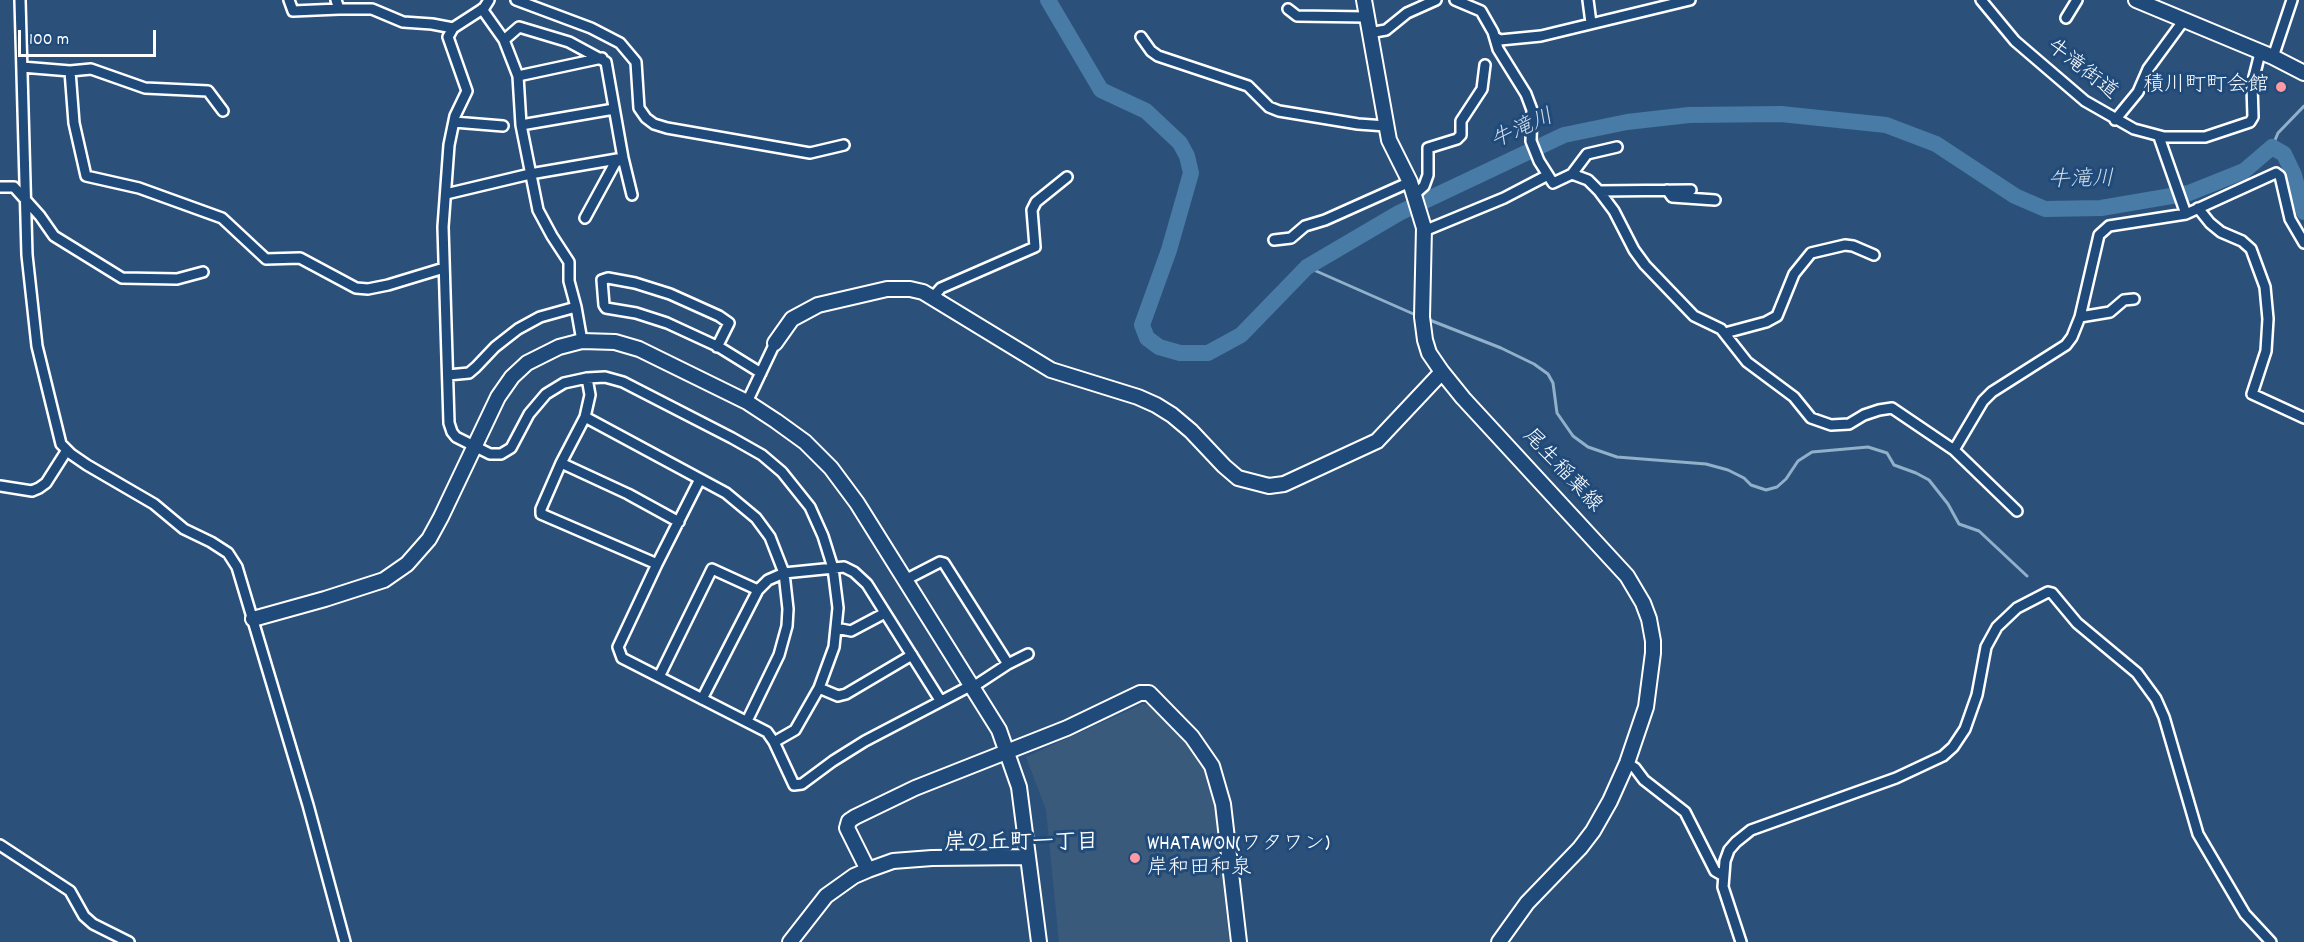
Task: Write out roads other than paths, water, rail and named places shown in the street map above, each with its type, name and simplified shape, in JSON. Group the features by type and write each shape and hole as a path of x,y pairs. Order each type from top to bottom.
{"street":[{"path":"20,0 27,255 37,346 61,444 87,465 154,504 184,529 228,553 237,567 308,805 345,942"},
{"path":"289,0 293,10 337,5 372,9 403,22 453,28"},
{"path":"489,0 482,9 453,28 448,37 467,91 454,122 449,145 444,227 449,423 452,432 456,437 490,454 501,454 511,448 529,414 546,394 564,383 605,377 623,382 732,438 762,455 782,472 810,507 823,536 833,568 838,608 834,647 819,688 795,730 774,742"},
{"path":"516,0 591,28 620,43 636,62 639,108 654,124 810,153 844,146"},
{"name":"尾生稲葉線","path":"1364,0 1386,126 1396,155 1412,189 1424,230 1422,318 1429,353 1442,372 1622,570 1643,603 1651,630 1653,653 1646,707 1627,763 1610,801 1593,831 1580,848 1527,903 1499,942"},
{"path":"1369,33 1386,30 1407,13 1436,0"},
{"path":"1455,0 1481,11"},
{"path":"1483,0 1481,11 1495,37 1498,49 1526,94 1532,110 1531,141 1539,161 1553,183 1572,174 1587,154 1617,147"},
{"path":"1588,0 1591,23"},
{"path":"1495,37 1500,40 1541,36 1690,0"},
{"name":"牛滝街道","path":"1981,0 2015,41 2085,101 2134,129 2159,136 2205,137 2250,122 2253,117 2252,86 2266,55"},
{"path":"2066,18 2077,0"},
{"path":"2136,0 2157,4 2184,20 2304,73"},
{"path":"2266,55 2292,0"},
{"path":"482,9 504,40 518,76 521,125 538,210 569,262 569,281 582,342"},
{"path":"1288,9 1297,16 1366,17"},
{"path":"2115,120 2138,92 2148,69 2184,20"},
{"path":"504,40 519,27 569,42 606,62 632,195"},
{"path":"1141,37 1151,51 1158,56 1248,86 1269,107 1279,111 1358,124 1386,126"},
{"path":"518,76 602,58"},
{"path":"1274,240 1291,238 1305,226 1424,186 1428,175 1428,148 1457,139 1461,135 1461,121 1482,89 1485,64"},
{"path":"22,67 70,71 91,69 146,88 208,91 223,111"},
{"path":"70,71 74,123 86,176 139,188 222,218 266,259 300,258 356,288 368,290 444,268"},
{"path":"521,125 614,109"},
{"path":"454,122 503,126"},
{"path":"2159,136 2186,214"},
{"path":"446,194 530,174 623,158"},
{"path":"585,218 615,163 623,158"},
{"path":"1954,450 1983,401 2008,380 2066,345 2072,338 2080,317 2099,235 2109,226 2186,214 2276,173 2280,176 2290,219 2304,243"},
{"path":"1572,174 1587,180 1599,191 1614,211 1634,250 1660,281 1695,316 1725,333 1747,362 1794,397 1811,418 1831,425 1850,424 1864,415 1892,408 1954,450 2016,511"},
{"path":"1424,230 1504,198 1548,175"},
{"path":"933,297 941,288 1035,247 1032,210 1036,202 1067,177"},
{"path":"0,187 14,187 40,216 54,236 122,278 177,279 203,272"},
{"path":"1667,190 1672,197 1715,200"},
{"path":"1599,191 1691,190"},
{"path":"2198,208 2221,232 2242,241 2251,249 2265,287 2268,319 2266,351 2252,394 2304,418"},
{"path":"1725,333 1766,322 1776,316 1794,274 1811,253 1845,245 1874,255"},
{"path":"717,346 729,323 719,316 670,294 635,283 608,278 602,280 606,308 652,317 717,346 761,373"},
{"path":"747,402 775,343 792,319 818,305 886,289 910,289 933,297 1051,370 1138,397 1156,405 1191,431 1238,478 1269,486 1284,484 1377,441 1442,372"},
{"path":"2080,317 2110,312 2124,300 2134,299"},
{"path":"448,375 469,373 477,368 495,347 518,329 540,317 576,307"},
{"path":"253,619 384,580 407,564 429,539 498,397 527,363 559,347 582,342 602,340 628,345 747,402 805,442 831,468 857,503 999,730 1019,787 1039,942"},
{"path":"587,378 590,395 585,417 561,463 541,509 542,514 657,564"},
{"path":"585,417 726,493 756,518 770,537 784,573 788,609 787,626 779,655 747,721"},
{"path":"0,486 32,491 39,489 46,483 68,450"},
{"path":"561,463 628,494 679,522"},
{"path":"700,479 618,647 622,658 767,732 794,785 802,784 833,760 1028,654"},
{"path":"905,580 940,562 944,563 1008,664"},
{"path":"702,699 758,590 768,580 784,573 844,567 854,572 867,584 940,700"},
{"path":"659,677 712,569 758,590"},
{"path":"1741,942 1723,887 1722,875 1729,850 1751,830 1896,778 1942,756 1953,747 1965,729 1977,695 1986,647 1997,627 2017,608 2048,592 2052,593 2077,623 2132,669 2156,699 2164,717 2198,834 2246,914 2271,942"},
{"path":"836,628 851,631 885,613"},
{"path":"819,688 838,696 846,694 912,655"},
{"path":"868,870 847,828 849,821 915,788 1008,753 1140,693 1149,693 1192,737 1212,766 1224,813 1239,942"},
{"path":"1627,763 1635,768 1644,780 1684,812 1715,871 1722,875"},
{"path":"0,845 70,891 84,916 93,924 129,942"},
{"path":"796,940 826,896 854,876 893,861 932,858 1028,857"}],"waterway":[{"name":"牛滝川","path":"1048,0 1101,90 1146,111 1180,143 1187,156 1191,173 1169,250 1142,325 1147,338 1159,347 1180,353 1208,353 1241,335 1307,267 1399,213 1564,135 1627,122 1689,115 1781,114 1886,125 1936,144 2015,196 2045,209 2101,208 2189,193 2244,171 2272,147 2284,154 2294,175 2304,212"},
{"path":"2272,147 2278,133 2304,106"},
{"path":"1307,267 1418,316"},
{"path":"1427,319 1501,348 1534,364 1548,374 1553,383 1557,413 1573,436 1588,447 1617,457 1706,464 1728,470 1744,478 1751,485 1766,490 1777,487 1786,479 1798,461 1812,452 1868,447 1887,453 1894,465 1929,480 1948,504 1959,524 1979,531 2027,576"}],"place":[{"name":"積川町町会館","path":"2281,87"},
{"name":"WHATAWON(ワタワン) 岸和田和泉","path":"1135,858"}],"district":[{"name":"岸の丘町一丁目","path":"1021,845"}]}
